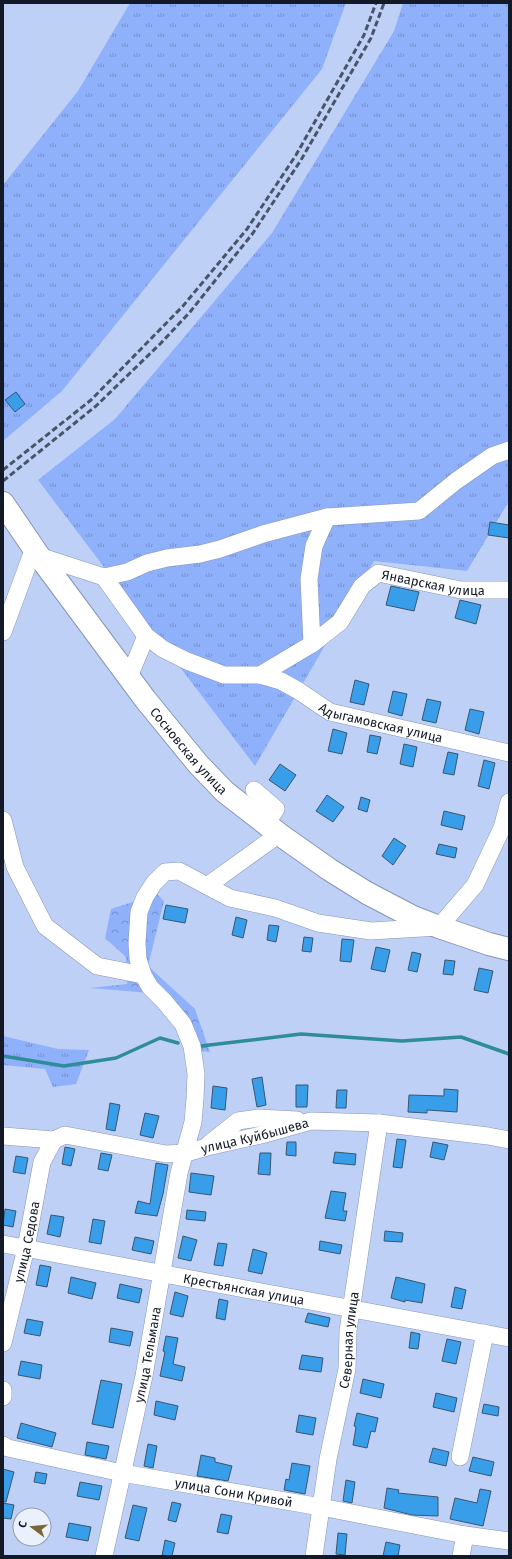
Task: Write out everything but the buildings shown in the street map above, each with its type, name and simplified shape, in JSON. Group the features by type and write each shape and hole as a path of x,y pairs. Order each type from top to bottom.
{"main road":[{"name":"Сосновская улица","path":"3,503 36,552 129,677 198,764 225,792 272,829 330,870 367,893 439,927 489,944 509,949"}],"street":[{"path":"3,632 36,552 104,577 127,572 147,563 167,558 200,554 220,549 263,534 327,517 419,511 456,481 492,456 509,450"},
{"path":"104,577 146,636 163,649 187,661 224,675 260,675 312,644 309,579 314,546 327,517"},
{"name":"Январская улица","path":"312,644 340,622 362,586 378,573 462,590 509,590"},
{"path":"129,677 146,636"},
{"name":"Адыгамовская улица","path":"260,675 281,681 299,690 330,712 509,753"},
{"path":"208,886 272,829 276,809 254,790"},
{"path":"439,927 475,885 502,828 509,802"},
{"path":"3,820 15,867 45,926 96,966 143,975"},
{"name":"Сосновская улица","path":"143,975 138,959 139,912 145,897 154,883 165,872 178,871 230,898 275,908 318,924 371,931 439,927"},
{"name":"улица Тельмана","path":"104,1556 144,1376 179,1173 186,1153 193,1122 195,1099 196,1074 192,1046 183,1024 150,987 143,975"},
{"name":"улица Куйбышева","path":"3,1136 54,1140 65,1135 166,1154 186,1153 311,1121 379,1123 488,1136 509,1140"},
{"path":"362,1123 376,1147"},
{"name":"Северная улица","path":"314,1556 328,1459 347,1369 348,1331 379,1123"},
{"path":"27,1138 42,1162"},
{"name":"улица Седова","path":"3,1343 26,1248 42,1162 54,1140"},
{"name":"Крестьянская улица","path":"3,1244 162,1272 509,1338"},
{"path":"460,1457 485,1333"},
{"path":"3,1390 3,1397"},
{"name":"улица Сони Кривой","path":"3,1445 8,1448 122,1473 465,1535 509,1541"},
{"path":"461,1556 465,1535"}],"green space":[{"path":"130,3 346,3 322,69 62,391 3,441 3,185 78,91"},
{"path":"403,3 509,3 509,501 467,571 374,561 255,766 38,480 115,419 272,233 394,31"},
{"path":"157,894 164,901 148,966 195,1009 210,1052 197,1051 162,994 90,988 127,984 126,957 105,938 111,909"},
{"path":"3,1036 58,1049 89,1050 76,1084 53,1087 45,1069 3,1065"}],"waterway":[{"path":"201,1046 301,1034 402,1041 461,1037 509,1054"},
{"path":"3,1056 64,1066 116,1058 160,1038 178,1043"}],"railway":[{"path":"3,470 91,400 183,306 247,229 296,155 364,35 376,3"},
{"path":"3,481 96,406 161,343 190,312 253,233 301,160 371,38 384,3"}]}
